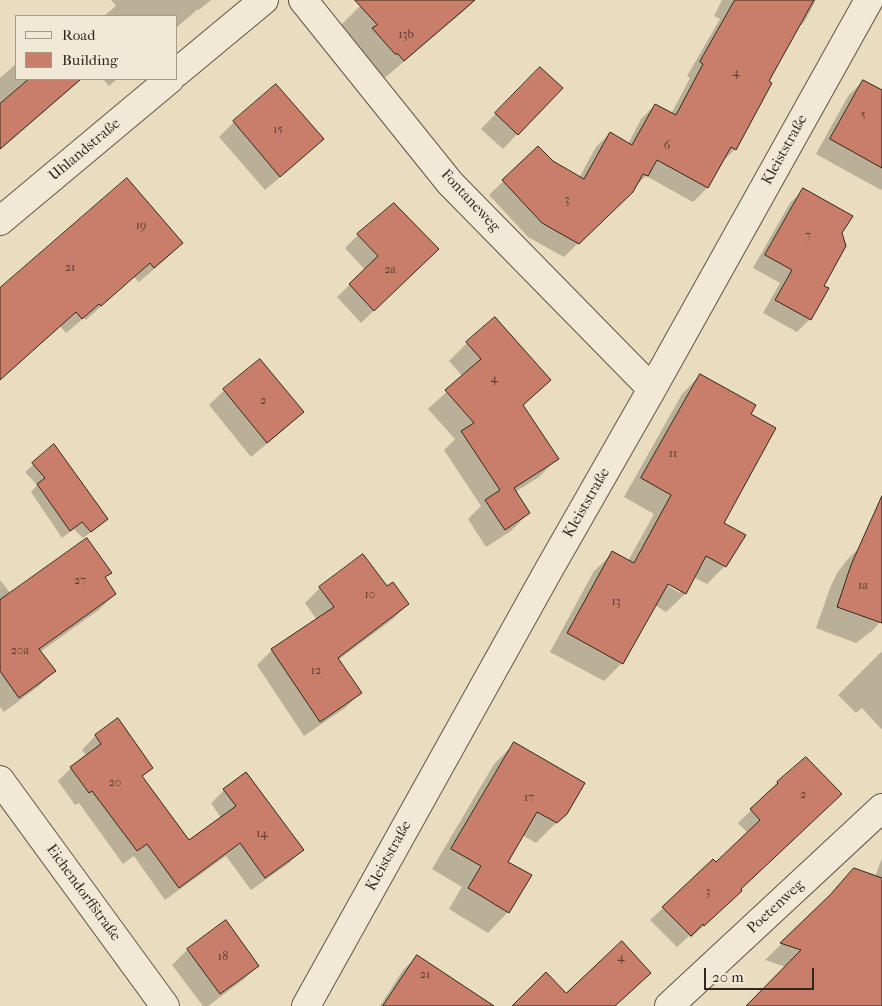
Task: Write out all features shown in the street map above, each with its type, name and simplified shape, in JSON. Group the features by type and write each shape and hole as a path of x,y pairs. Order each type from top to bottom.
{"street":[{"path":"178,72 264,0"},
{"name":"Fontaneweg","path":"303,0 450,183 652,389"},
{"name":"Kleiststraße","path":"306,1006 542,581 652,389 869,0"},
{"name":"Uhlandstraße","path":"0,222 169,80"},
{"name":"Eichendorffstraße","path":"0,780 166,1006"},
{"name":"Poetenweg","path":"669,1006 882,808"}],"building":[{"path":"355,0 475,0 404,61 398,54 395,54 372,28 377,25"},
{"path":"735,0 814,0 769,81 772,83 736,150 731,147 708,188 657,160 648,176 643,174 633,192 579,244 542,223 502,180 538,146 553,161 584,179 610,132 632,145 655,104 676,115 703,64 700,62"},
{"path":"540,67 563,88 518,135 495,113"},
{"path":"28,80 80,80 0,149 0,104"},
{"path":"863,80 882,90 882,168 830,139"},
{"path":"276,84 324,139 280,177 233,121"},
{"path":"127,178 183,243 154,268 150,263 101,306 99,304 82,319 76,312 0,380 0,288"},
{"path":"803,188 853,216 842,233 846,246 824,286 829,288 811,320 775,300 792,270 765,255"},
{"path":"394,203 439,249 374,311 349,284 378,256 357,234"},
{"path":"495,317 551,380 523,405 559,459 514,488 530,513 505,530 485,500 500,490 461,431 474,423 445,390 481,359 466,342"},
{"path":"260,359 304,412 267,443 223,389"},
{"path":"700,374 756,405 751,414 776,428 724,523 746,535 726,567 706,556 686,594 668,584 623,664 567,633 612,551 634,563 671,495 641,478"},
{"path":"54,444 108,519 91,532 82,522 70,531 37,484 45,478 32,463"},
{"path":"882,496 882,623 837,607 851,565"},
{"path":"87,538 112,573 105,577 116,594 39,649 56,671 19,698 0,671 0,600"},
{"path":"363,554 387,586 393,582 409,604 338,658 362,693 320,722 271,649 334,607 319,587"},
{"path":"118,718 153,768 142,776 189,840 236,806 223,789 246,772 304,850 265,878 240,843 179,888 147,844 137,851 92,791 89,793 70,767 101,744 95,735"},
{"path":"514,742 585,783 567,814 557,823 537,812 508,862 532,875 509,913 468,888 481,866 451,849"},
{"path":"806,757 842,794 741,889 742,891 691,936 662,907 713,859 716,862 760,820 750,809"},
{"path":"854,868 882,878 882,1006 746,1006 801,950 780,943 830,895"},
{"path":"226,920 259,966 220,994 187,949"},
{"path":"622,941 651,973 615,1006 512,1006 546,972 566,993"},
{"path":"417,955 494,1006 383,1006"}]}
